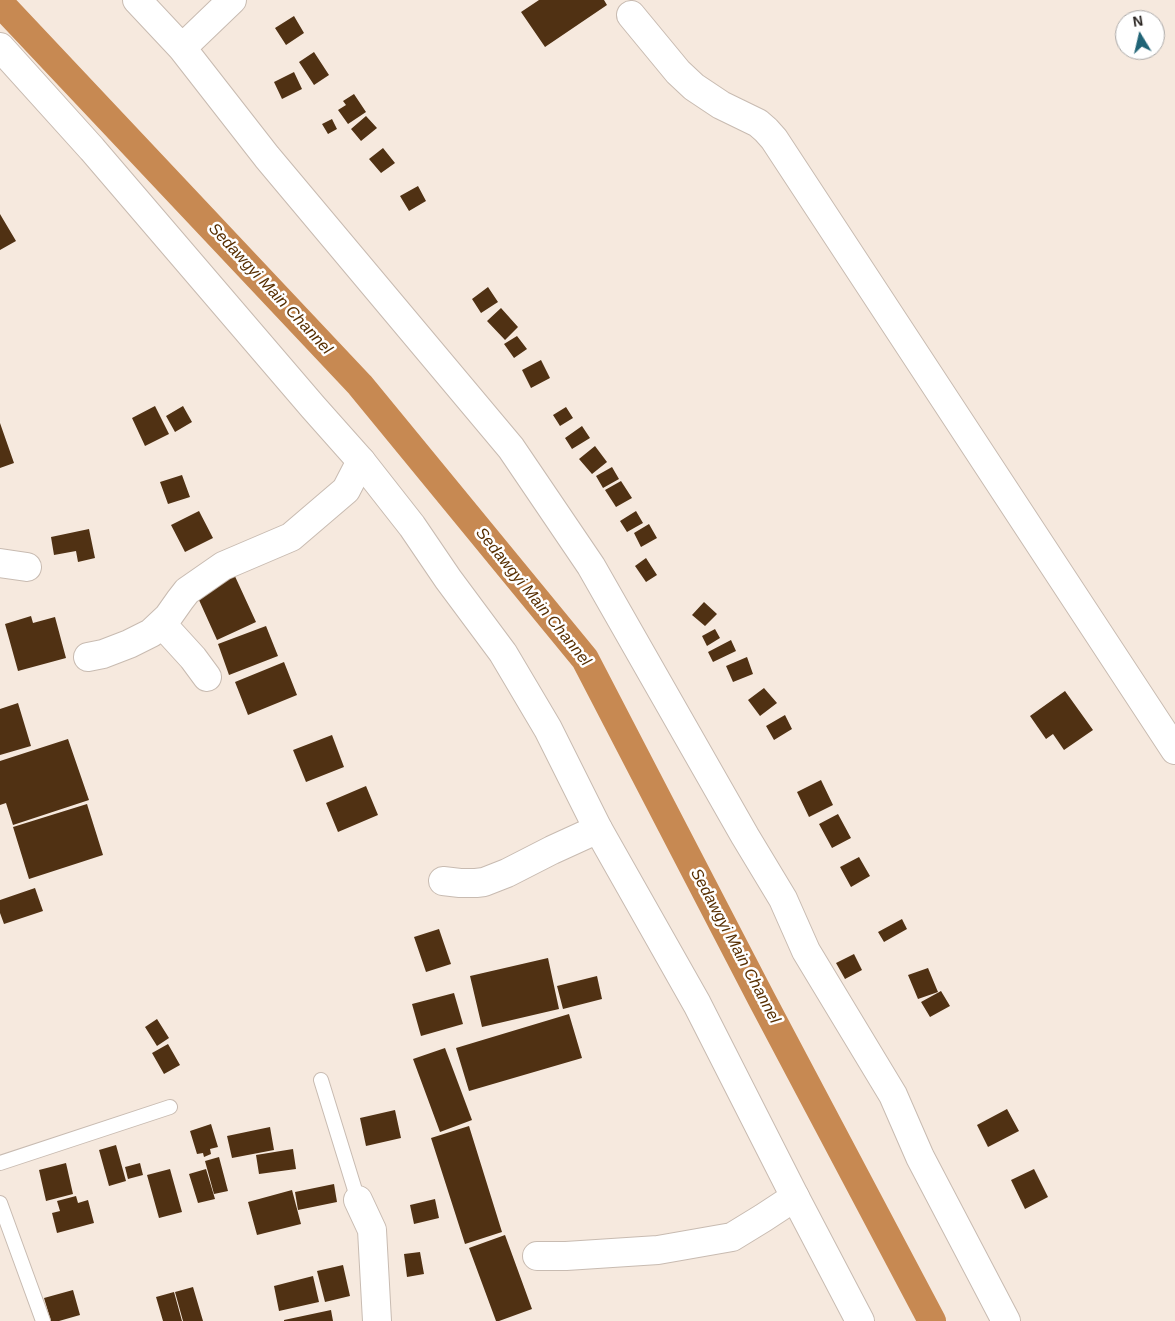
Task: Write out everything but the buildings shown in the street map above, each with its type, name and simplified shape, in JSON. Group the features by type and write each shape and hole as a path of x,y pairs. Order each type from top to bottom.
{"street":[{"path":"137,0 182,48 267,157 511,448 591,566 783,899 806,951 893,1095 920,1157 1006,1321"},
{"path":"182,48 232,0"},
{"path":"631,14 678,72 694,87 721,105 758,124 774,139 1175,750"},
{"path":"0,47 92,150 361,461 412,526 502,653 548,728 598,829 697,1004 860,1321"},
{"path":"88,657 103,654 151,633 162,624 187,591 223,566 291,537 346,490 361,461"},
{"path":"0,563 27,567"},
{"path":"162,624 207,677"},
{"path":"443,881 476,884 484,882 507,873 598,829"},
{"path":"537,1256 658,1250 732,1237 795,1197"},
{"path":"358,1200 372,1230 377,1321"}],"lane":[{"path":"321,1080 358,1200"},
{"path":"0,1163 170,1107"},
{"path":"0,1204 43,1321"}],"waterway":[{"name":"Sedawgyi Main Channel","path":"0,3 360,385 585,659 932,1321"}]}
